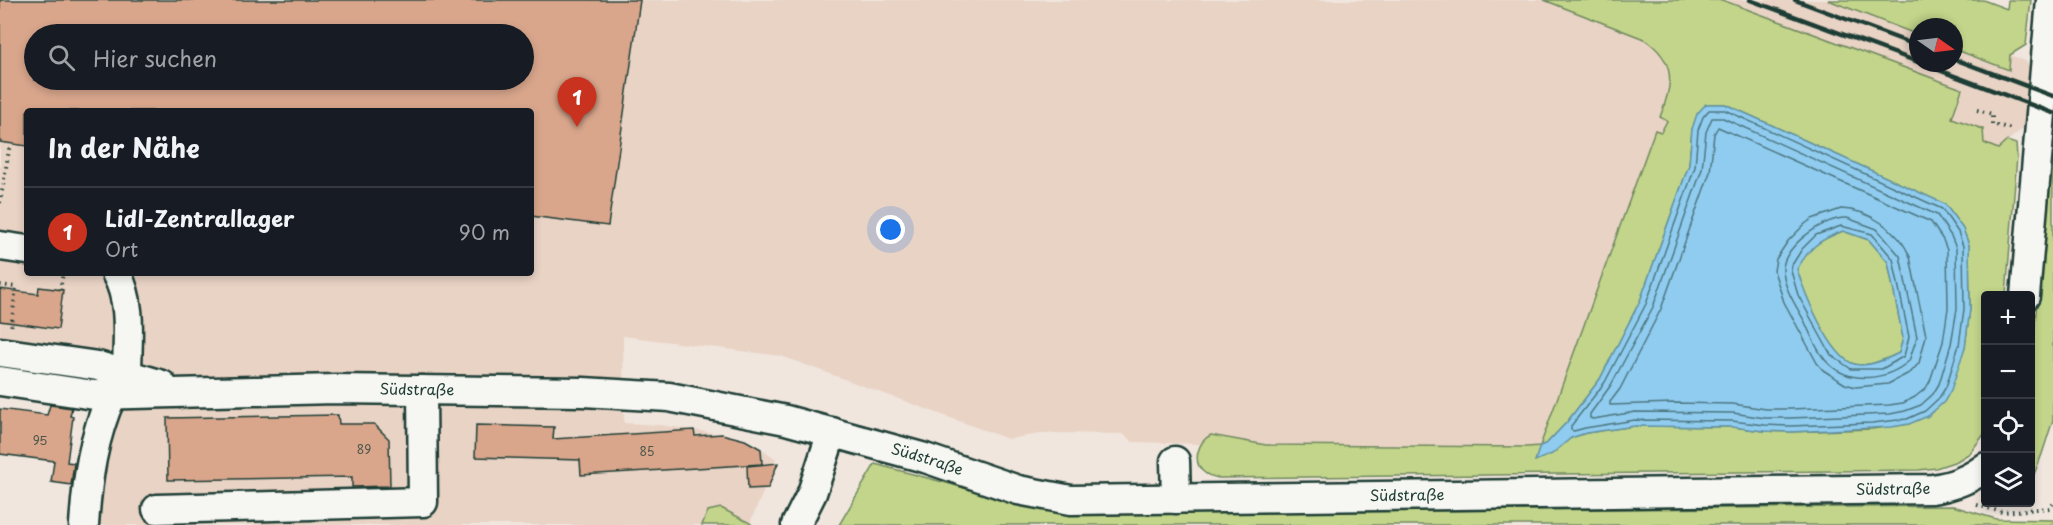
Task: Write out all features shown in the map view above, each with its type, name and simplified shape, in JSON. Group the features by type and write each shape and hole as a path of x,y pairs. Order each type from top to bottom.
{"street":[{"path":"2025,291 2051,0"},
{"path":"0,246 24,250"},
{"path":"84,525 95,441 101,418 120,385 128,313 122,283 118,276"},
{"path":"4,353 98,366 120,385"},
{"name":"Südstraße","path":"0,381 94,395 120,385 187,392 335,389 583,392 669,397 754,413 832,432 925,458 1018,490 1071,500 1932,489 1954,485 1981,470"},
{"path":"158,509 423,502 422,390"},
{"path":"796,525 812,493 832,432"},
{"path":"1174,461 1176,499"}],"path":[{"path":"1977,110 1992,114 1992,124 2013,130"},
{"path":"0,203 10,144"},
{"path":"60,290 62,276"},
{"path":"0,285 16,287 4,353"},
{"path":"1954,485 1974,504 1990,510 2002,512 2052,507"}],"shaded area":[{"path":"0,0 1544,0 1644,39 1664,57 1669,71 1669,94 1660,117 1667,120 1661,132 1655,130 1540,446 1266,445 1215,435 1208,436 1200,444 1133,442 1123,434 1047,433 1008,439 781,356 623,336 624,423 660,425 722,434 745,440 776,459 775,463 778,463 768,488 765,488 750,523 721,508 708,511 702,525 71,525 89,406 0,396"},
{"path":"1722,0 1828,0 1909,32 1909,70"},
{"path":"1963,52 2009,70 2010,55 2025,61 2033,69 2027,125 1998,149 1984,143 1983,129 1952,118 1961,89 1915,72 1963,72"}],"green space":[{"path":"1544,0 1722,0 1909,69 1909,72 1916,72 1962,89 1952,118 1983,129 1984,143 1998,149 2007,141 2016,144 2017,157 2006,291 1981,291 1981,438 1970,453 1957,461 1936,468 1919,470 1219,478 1208,475 1201,469 1198,464 1198,452 1206,438 1211,435 1266,445 1540,446 1655,130 1661,132 1667,121 1660,117 1668,94 1669,74 1667,65 1655,47 1644,39","holes":["1706,104 1725,104 1945,204 1963,229 1969,245 1970,309 1965,347 1909,424 1872,429 1790,432 1732,427 1635,426 1586,433 1571,438 1536,460 1540,446 1547,443 1567,422 1600,379 1640,301 1689,165 1692,129"]},
{"path":"1828,0 1983,0 2007,9 2008,0 2031,0 2026,45 2010,55 2009,70 1963,52 1963,18 1909,18 1909,32"},
{"path":"2051,122 2053,123 2053,420 2035,472 2035,324"},
{"path":"1843,231 1869,240 1888,262 1903,338 1899,353 1871,364 1854,364 1845,359 1836,349 1819,322 1796,269 1815,245"},
{"path":"875,464 1025,504 1107,514 1953,506 1996,519 2053,520 2053,525 839,525"},
{"path":"721,508 752,525 702,525 708,511"}],"water":[{"path":"1706,104 1725,104 1945,204 1963,229 1969,245 1970,309 1965,347 1951,390 1944,402 1928,416 1909,424 1892,427 1790,432 1732,427 1635,426 1586,433 1571,438 1552,454 1535,461 1540,446 1547,443 1567,422 1600,379 1640,301 1689,165 1692,129 1697,114","holes":["1843,231 1869,240 1888,262 1903,338 1899,353 1877,362 1859,365 1845,359 1827,337 1805,293 1797,269 1816,245 1835,234"]}],"building":[{"path":"0,0 640,0 608,226 534,216 534,108 24,108 24,146 0,142"},
{"path":"39,287 63,290 58,329 0,321 0,289 38,294"},
{"path":"50,405 72,408 70,416 73,417 67,462 74,463 71,485 51,482 54,461 0,454 0,409 47,415"},
{"path":"338,415 339,424 374,424 389,439 390,486 352,487 352,477 168,480 167,418"},
{"path":"476,425 554,427 553,439 694,430 695,436 722,434 745,440 761,449 762,464 581,475 580,460 475,457"},
{"path":"778,463 768,488 748,489 747,466"}],"railway":[{"path":"1750,0 1909,59"},
{"path":"1795,0 1909,43"},
{"path":"1963,62 2053,96"},
{"path":"1944,72 2053,113"}],"place":[{"name":"Lidl-Zentrallager","path":"577,127"}]}
